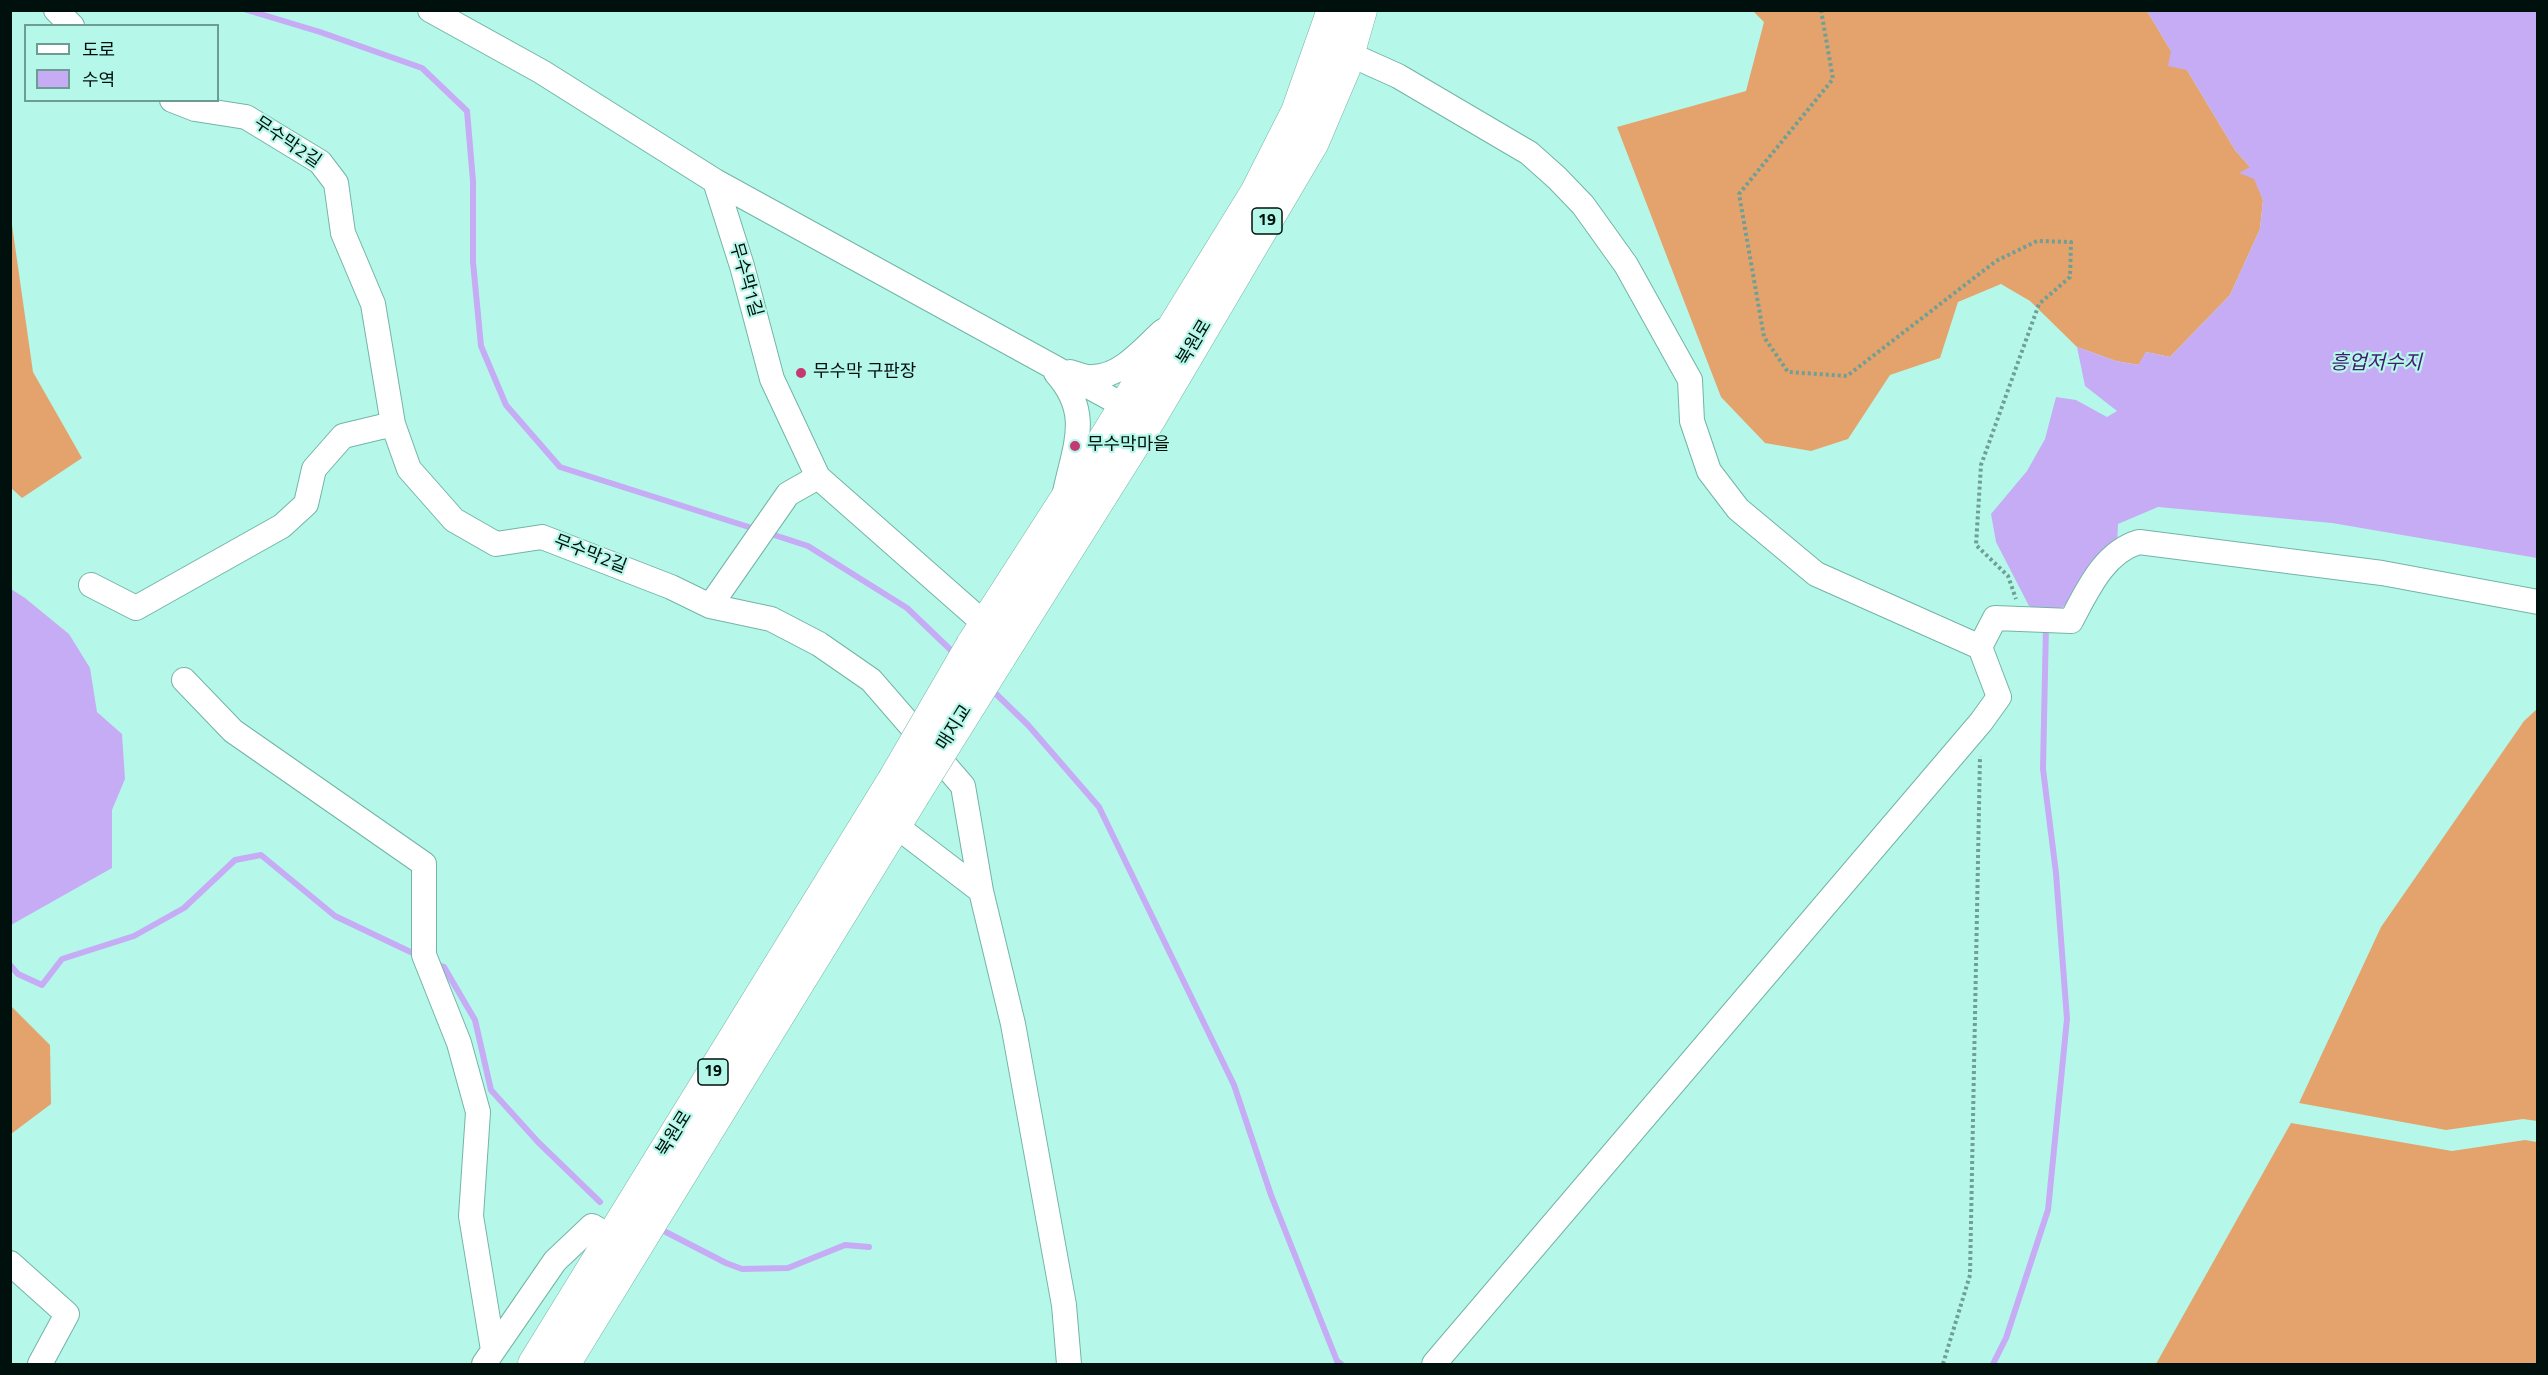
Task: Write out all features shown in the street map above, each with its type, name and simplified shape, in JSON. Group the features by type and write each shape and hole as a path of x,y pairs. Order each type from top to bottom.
{"main road":[{"name":"북원로","path":"985,643 1062,506 1136,413 1177,318 1256,192 1297,112 1333,10"},
{"name":"북원로","path":"985,643 1313,142 1349,54 1362,10"},
{"name":"매지교","path":"903,788 985,643"},
{"name":"북원로","path":"564,1365 903,788"},
{"name":"북원로","path":"534,1365 611,1237 885,818"}],"street":[{"path":"56,10 70,24"},
{"path":"430,10 542,72 715,181 1136,413"},
{"path":"1349,54 1398,76 1529,153 1583,205 1626,265 1690,380 1692,421 1709,471 1738,509 1816,574 1969,644 1980,646"},
{"name":"무수막2길","path":"177,102 195,109 246,117 320,162 336,183 343,233 373,304 393,424 409,469 454,520 496,544 542,537 671,587 710,606 771,619 819,644 871,680 963,786 981,891"},
{"name":"무수막1길","path":"715,181 742,266 772,379 818,477 985,643"},
{"path":"1053,369 1092,377 1110,374 1129,362 1177,318"},
{"path":"1053,369 1065,382 1074,397 1080,419 1062,506"},
{"path":"91,585 136,608 282,526 306,504 314,469 344,436 393,424"},
{"path":"710,606 750,552 788,494 818,477"},
{"path":"1434,1365 1981,722 1999,697 1980,646 1995,618 2024,621 2071,621 2091,581 2124,546 2139,542 2382,573 2538,602"},
{"path":"184,680 232,731 424,864 429,965 459,1043 478,1112 471,1216 488,1357"},
{"path":"885,818 981,891 1013,1024 1064,1305 1069,1365"},
{"path":"488,1357 555,1261 592,1226 611,1237"},
{"path":"10,1263 68,1314 40,1365"}],"path":[{"path":"1821,10 1833,79 1739,194 1764,337 1788,372 1847,376 1996,261 2037,241 2071,242 2070,277 2039,304 1981,465 1977,545 2008,576 2024,621"},
{"path":"1943,1365 1970,1275 1981,722"}],"shaded area":[{"path":"1753,11 2147,11 2171,51 2187,70 2235,150 2250,167 2263,200 2260,229 2230,295 2170,357 2146,352 2139,365 2116,361 2077,347 2030,301 2001,284 1958,302 1940,358 1890,375 1848,439 1811,451 1765,443 1721,397 1617,127 1746,91 1764,22"},
{"path":"10,211 33,372 82,458 22,498 10,487"},
{"path":"2537,709 2537,1121 2523,1119 2446,1130 2299,1103 2381,927 2524,721"},
{"path":"11,1006 50,1045 51,1104 11,1134"},
{"path":"2291,1123 2452,1151 2525,1140 2537,1142 2537,1364 2156,1364"}],"water":[{"name":"흥업저수지","path":"2147,11 2537,11 2537,558 2332,523 2158,507 2118,524 2117,547 2063,607 2047,612 2029,606 1996,542 1991,514 2027,471 2045,439 2056,397 2076,400 2107,417 2117,411 2085,386 2077,347 2116,361 2138,365 2146,352 2170,357 2230,295 2260,229 2263,200 2254,179 2239,173 2250,167 2235,150 2187,70 2168,66 2171,51"},
{"path":"11,589 69,634 90,668 97,712 122,734 125,779 112,810 112,868 11,925"}],"waterway":[{"path":"247,10 320,32 422,68 467,111 473,181 473,262 481,346 506,405 560,467 755,529"},
{"path":"768,533 808,546 907,608 956,655"},
{"path":"1993,1364 2006,1338 2048,1210 2067,1019 2056,873 2043,769 2046,625"},
{"path":"991,689 1028,725 1099,807 1234,1085 1271,1195 1337,1361 1341,1364"},
{"path":"10,965 18,974 42,985 62,959 134,936 184,908 235,860 261,855 335,916 419,956"},
{"path":"436,964 444,967 475,1020 491,1090 538,1142 600,1202"},
{"path":"660,1229 742,1269 788,1268 845,1245 869,1247"}],"place":[{"name":"무수막 구판장","path":"801,373"},
{"name":"무수막마을","path":"1075,446"}]}
